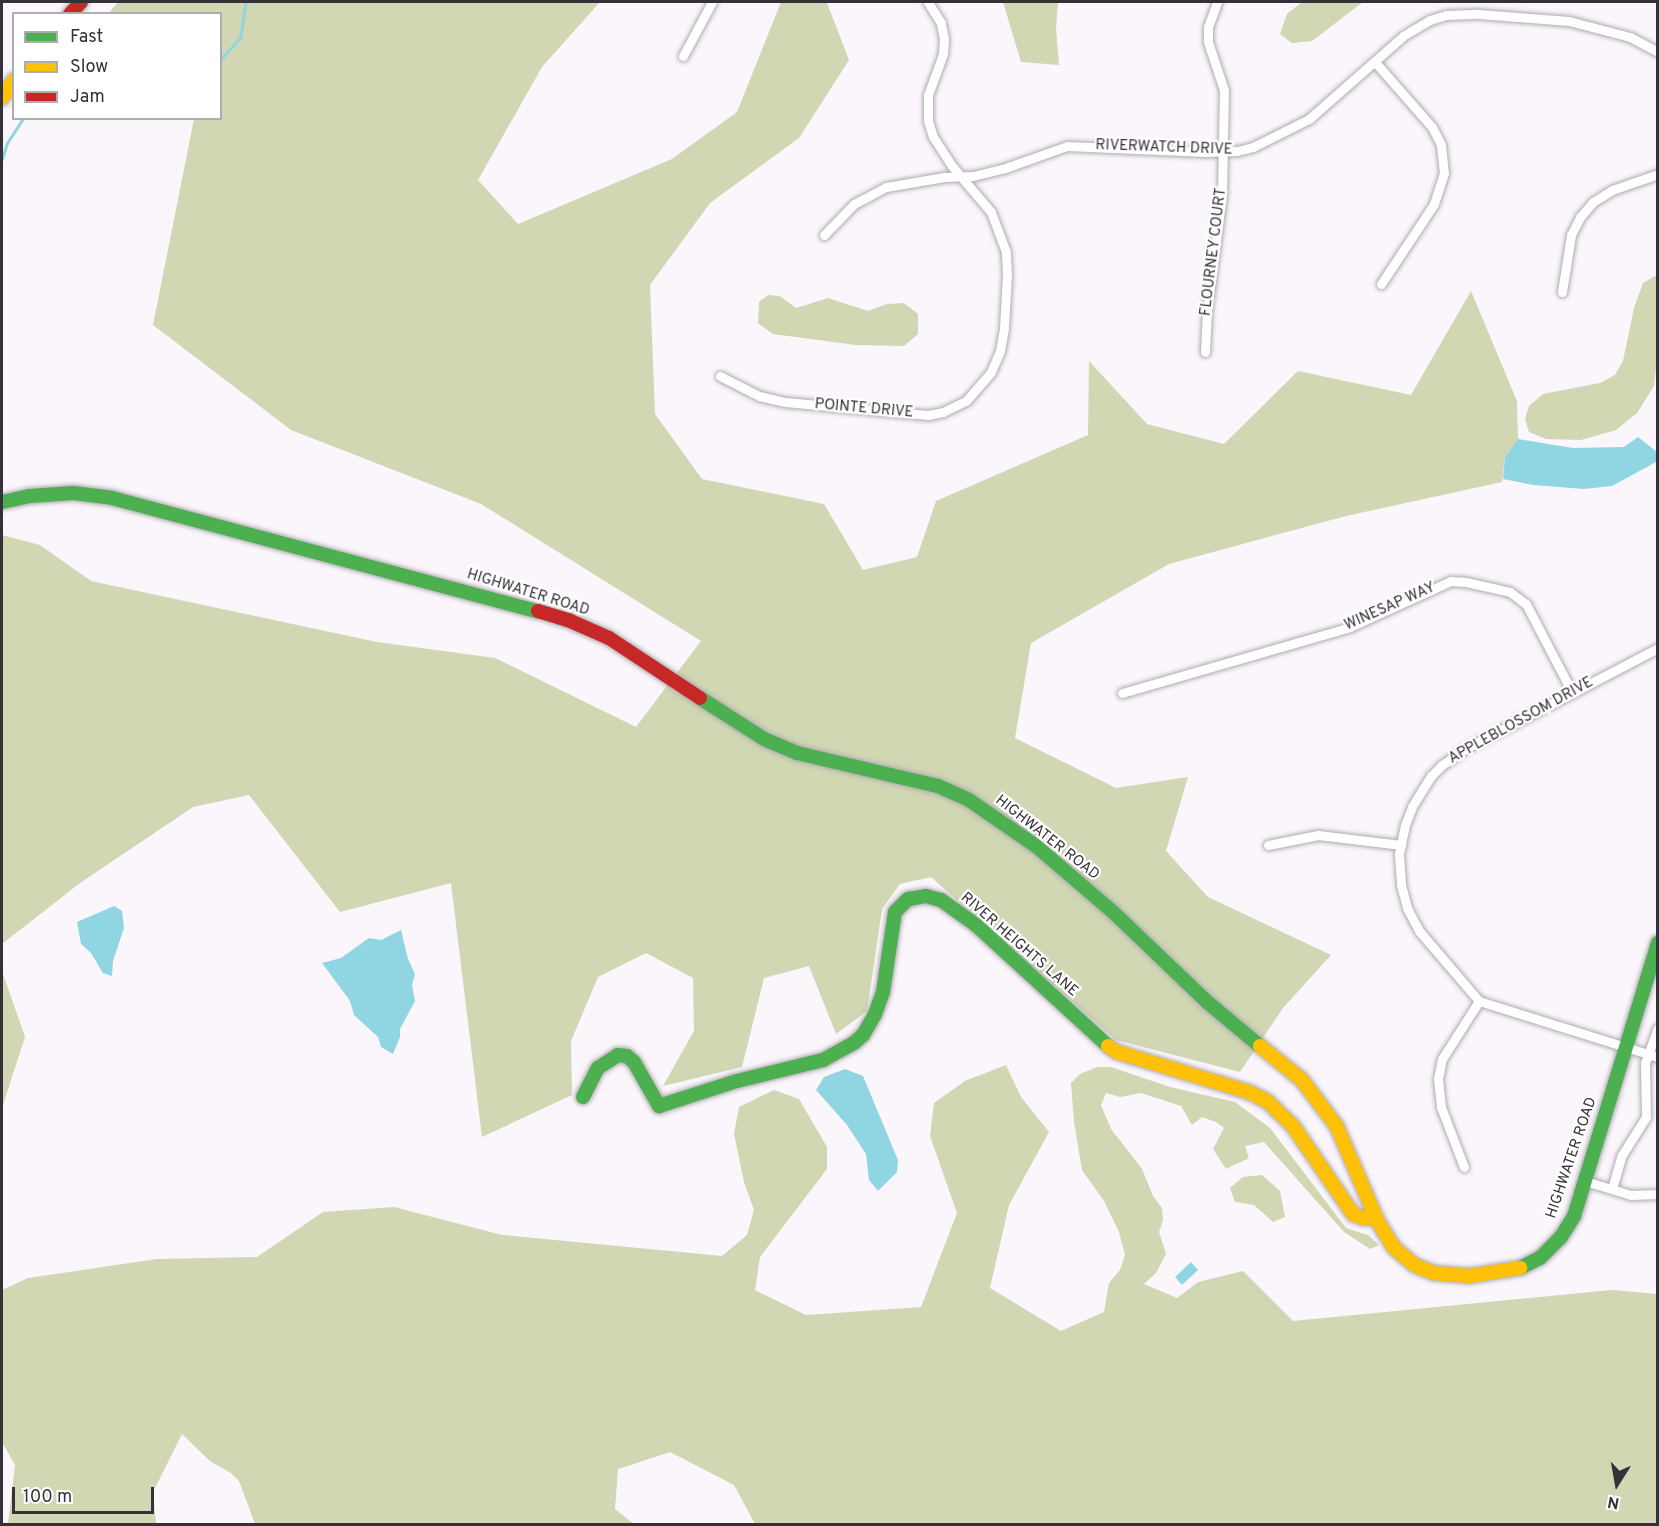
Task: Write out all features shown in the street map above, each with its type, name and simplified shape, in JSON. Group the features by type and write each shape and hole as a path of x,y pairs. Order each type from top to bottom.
{"street":[{"path":"683,56 712,2"},
{"name":"POINTE DRIVE","path":"720,376 748,392 776,400 913,415 943,412 955,407 976,392 992,372 1000,351 1007,274 1001,233 991,212 964,177 952,166 933,137 928,121 928,95 943,54 944,39 941,23 928,2"},
{"name":"FLOURNEY COURT","path":"1205,352 1206,319 1222,194 1224,90 1208,42 1208,27 1217,2"},
{"path":"1479,14 1481,2"},
{"name":"RIVERWATCH DRIVE","path":"824,235 854,204 886,187 944,177 964,177 1008,167 1066,146 1222,152 1253,147 1309,119 1403,36 1430,20 1460,13 1569,21 1630,37 1658,52"},
{"path":"1375,62 1432,126 1441,145 1444,160 1441,190 1434,204 1381,284"},
{"path":"2,98 12,83"},
{"path":"1562,292 1572,235 1580,217 1593,202 1612,190 1658,174"},
{"name":"HIGHWATER ROAD","path":"2,502 63,493 112,498 465,590 568,620 609,638 764,739 808,756 928,783 969,800 1036,846 1113,912 1206,1001 1297,1075 1337,1127 1376,1217 1394,1248 1403,1258 1423,1270 1455,1276 1505,1273 1530,1264 1555,1245 1574,1216 1658,943"},
{"name":"WINESAP WAY","path":"1122,693 1350,627 1451,581 1510,592 1526,604 1572,692"},
{"name":"APPLEBLOSSOM DRIVE","path":"1479,1001 1420,932 1407,908 1401,885 1401,845 1412,807 1431,776 1465,749 1658,648"},
{"path":"1268,845 1318,835 1401,845"},
{"name":"RIVER HEIGHTS LANE","path":"583,1097 598,1068 618,1055 634,1062 659,1106 737,1081 823,1060 854,1043 875,1014 883,992 896,912 908,899 926,896 941,900 976,925 1098,1040 1117,1052 1249,1092 1267,1101 1293,1126 1316,1156 1353,1214 1363,1218 1376,1217"},
{"path":"1464,1167 1441,1107 1438,1079 1442,1059 1479,1001 1658,1057"},
{"path":"1612,1189 1622,1155 1646,1117 1645,1072 1648,1054 1658,1028"},
{"path":"1585,1181 1631,1195 1658,1194"}],"green space":[{"path":"118,2 600,2 542,67 478,180 518,224 672,159 737,112 781,2 827,3 849,60 799,138 710,203 650,285 655,414 702,479 824,504 863,570 917,557 936,501 1088,435 1089,361 1147,424 1224,444 1298,371 1411,395 1471,291 1517,401 1518,439 1505,457 1502,482 1346,516 1169,564 1031,643 1015,738 1116,788 1188,777 1166,851 1208,897 1331,955 1283,1008 1240,1072 1116,1040 931,877 900,884 882,909 867,1011 836,1034 809,966 764,978 742,1067 663,1086 694,1031 693,978 646,953 598,977 571,1041 572,1095 482,1137 451,883 340,912 249,795 193,807 80,883 2,944 2,535 40,545 91,581 377,642 495,658 636,727 701,641 481,504 291,430 153,325 194,120 222,120 222,12 110,12"},
{"path":"1003,2 1058,2 1056,29 1059,65 1021,62"},
{"path":"1302,2 1363,2 1312,41 1292,43 1280,34 1287,14"},
{"path":"1655,276 1658,277 1658,349 1654,386 1637,413 1616,430 1581,440 1546,439 1529,432 1525,419 1529,406 1543,394 1600,383 1615,375 1623,361 1634,308 1643,283"},
{"path":"768,295 780,296 796,308 828,298 868,311 887,304 904,303 918,314 918,334 904,346 856,345 773,334 758,323 759,302"},
{"path":"2,971 25,1037 2,1108"},
{"path":"1006,1065 1021,1097 1049,1132 1009,1205 990,1288 1061,1331 1104,1312 1109,1283 1120,1270 1125,1255 1119,1232 1104,1201 1082,1170 1074,1122 1071,1083 1080,1074 1097,1067 1111,1067 1170,1087 1235,1102 1270,1128 1346,1228 1368,1235 1379,1245 1370,1249 1344,1232 1264,1142 1245,1146 1249,1158 1226,1169 1213,1149 1224,1128 1216,1122 1202,1117 1192,1125 1181,1106 1141,1093 1120,1097 1106,1093 1101,1105 1111,1129 1142,1169 1153,1196 1162,1208 1163,1220 1159,1232 1166,1254 1156,1273 1144,1284 1177,1298 1198,1282 1243,1271 1293,1321 1612,1290 1657,1294 1657,1524 755,1524 734,1485 670,1452 618,1469 615,1509 634,1524 255,1524 239,1481 231,1473 210,1461 182,1434 153,1492 156,1524 8,1524 15,1465 2,1442 2,1290 28,1278 157,1259 257,1257 323,1212 394,1207 502,1235 722,1256 747,1235 754,1210 744,1182 734,1134 739,1107 774,1090 799,1099 827,1147 827,1169 760,1257 755,1290 806,1315 921,1307 957,1213 930,1136 934,1103 965,1081"},
{"path":"1262,1175 1280,1191 1285,1217 1273,1222 1254,1205 1235,1202 1230,1188 1243,1177"}],"water":[{"path":"1638,437 1657,452 1656,462 1612,486 1584,489 1533,485 1503,479 1505,457 1518,439 1573,448 1624,447"},
{"path":"114,906 122,911 124,928 113,961 112,976 103,973 91,953 81,944 77,922"},
{"path":"401,930 408,959 415,974 412,985 415,1001 400,1029 400,1037 393,1054 381,1047 378,1037 354,1015 350,1001 322,963 341,958 369,938 381,940"},
{"path":"845,1069 863,1076 898,1160 897,1172 878,1191 869,1180 866,1154 847,1125 816,1090 824,1077"},
{"path":"1191,1262 1198,1270 1182,1285 1175,1277"}],"waterway":[{"path":"222,58 240,38 246,2"},
{"path":"2,159 7,143 22,120"}],"traffic: fast":[{"path":"2,502 30,496 73,493 112,498 538,611"},
{"path":"700,698 764,739 797,753 938,786 969,800 1036,846 1113,912 1206,1001 1260,1046"},
{"path":"583,1097 598,1068 618,1055 627,1056 634,1062 659,1106 737,1081 823,1060 854,1043 863,1035 875,1014 883,992 895,912 908,899 926,896 941,900 976,925 1108,1046"},
{"path":"1520,1268 1540,1258 1561,1237 1574,1216 1658,943"}],"traffic: slow":[{"path":"2,98 12,83"},
{"path":"1108,1046 1117,1052 1249,1092 1267,1101 1293,1126 1353,1214 1363,1218 1376,1217"},
{"path":"1260,1046 1302,1080 1337,1127 1378,1222 1394,1248 1414,1265 1434,1273 1469,1276 1520,1268"}],"traffic: jam":[{"path":"72,12 81,2"},
{"path":"538,611 568,620 609,638 700,698"}]}
